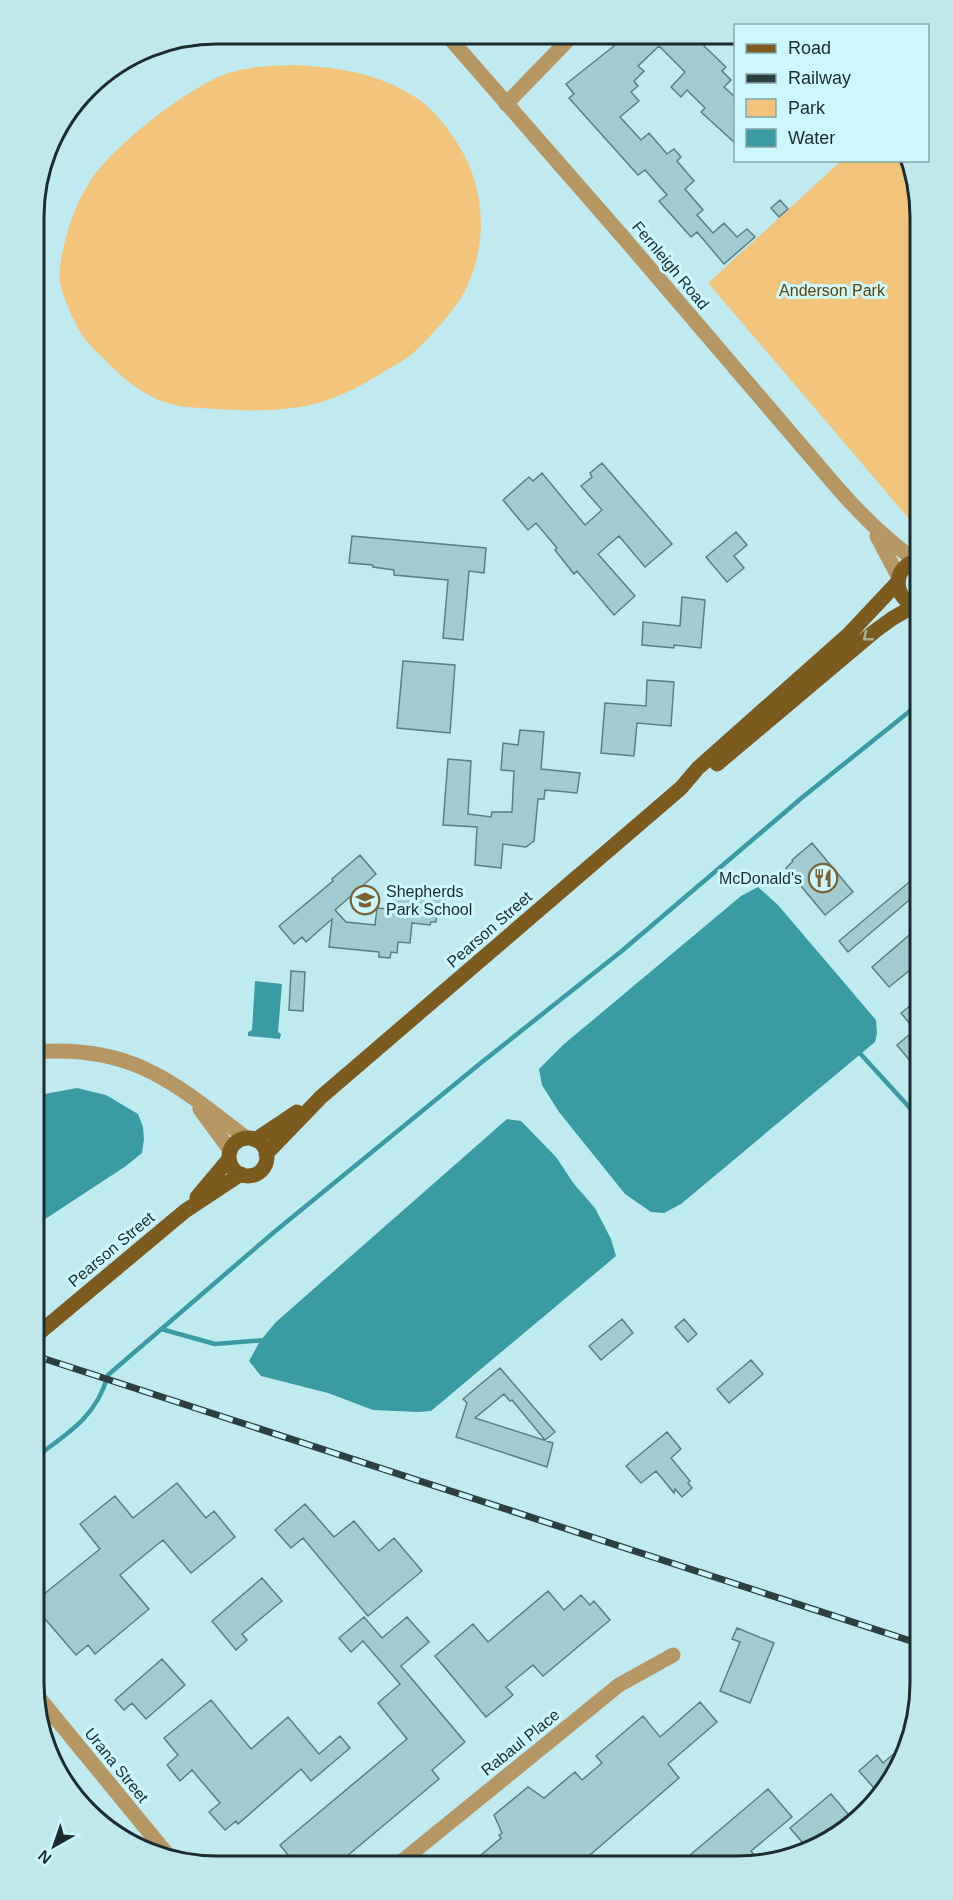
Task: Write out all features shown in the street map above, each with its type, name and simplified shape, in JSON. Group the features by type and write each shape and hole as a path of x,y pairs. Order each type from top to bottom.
{"main road":[{"name":"Pearson Street","path":"44,1329 185,1211 241,1174 257,1173 265,1165 266,1154 321,1097 681,788 698,768 850,633 898,580 902,569 910,565"},
{"path":"898,580 898,591 903,598 910,601"},
{"name":"Pearson Street","path":"681,788 705,775 875,631 910,610"},
{"name":"Pearson Street","path":"185,1211 230,1155 236,1142 250,1139 321,1097"},
{"path":"250,1139 262,1145 266,1154"},
{"path":"230,1155 233,1168 241,1174"}],"street":[{"name":"Fernleigh Road","path":"455,44 624,237 867,521 910,556"},
{"path":"506,104 564,44"},
{"name":"Fernleigh Road","path":"867,521 889,557 898,580"},
{"path":"44,1052 65,1051 111,1057 154,1072 190,1094 250,1139"},
{"path":"190,1094 230,1155"},
{"name":"Rabaul Place","path":"408,1856 619,1685 673,1655"},
{"name":"Urana Street","path":"46,1707 161,1847"}],"green space":[{"path":"294,65 326,67 387,82 422,102 440,119 455,139 468,163 479,199 480,236 478,255 472,273 465,291 455,306 411,355 342,395 314,404 267,410 187,407 163,402 132,384 91,347 70,311 60,283 60,273 65,241 75,209 91,180 116,151 151,120 189,93 232,72 258,67"},
{"name":"Anderson Park","path":"840,162 900,162 908,194 910,217 910,520 708,283"}],"water":[{"path":"758,887 778,905 876,1020 875,1042 681,1204 664,1213 651,1212 625,1194 559,1112 542,1085 539,1069 563,1045 741,896"},
{"path":"255,981 282,984 278,1032 281,1034 280,1039 248,1036 248,1032 252,1030"},
{"path":"77,1088 106,1095 138,1114 143,1127 144,1139 142,1153 126,1166 44,1220 44,1094"},
{"path":"507,1119 521,1121 556,1157 574,1184 595,1208 611,1239 616,1256 431,1411 373,1410 328,1393 261,1376 249,1361 260,1341 276,1322"}],"building":[{"path":"612,44 704,44 726,67 722,71 731,80 724,87 734,96 734,142 701,112 705,108 687,90 681,97 671,87 685,72 659,46 638,66 644,71 634,81 638,86 631,92 639,101 620,117 641,140 649,133 667,154 674,149 681,157 677,161 694,181 685,189 703,210 697,215 713,233 724,223 737,237 747,229 755,237 724,264 697,232 691,237 659,201 667,195 645,170 638,175 569,98 574,94 566,84 614,46"},
{"path":"780,200 788,209 779,217 771,208"},
{"path":"602,463 672,544 645,567 619,536 598,554 635,596 614,615 577,571 574,574 555,550 557,548 536,523 528,530 503,500 529,477 533,481 542,473 585,525 602,510 581,486 592,477 590,473"},
{"path":"736,532 747,545 734,556 744,568 727,582 706,557"},
{"path":"352,536 486,548 484,573 469,571 463,640 443,638 448,580 394,575 394,570 349,563"},
{"path":"682,597 705,600 701,648 642,645 643,622 680,626"},
{"path":"403,661 455,665 450,733 397,728"},
{"path":"647,680 674,682 671,726 637,723 634,756 601,753 605,703 646,706"},
{"path":"520,730 544,732 541,769 580,773 577,793 545,790 544,799 538,799 534,841 526,847 503,844 501,868 475,865 477,827 443,825 448,759 471,761 468,814 491,817 492,812 512,812 514,771 501,770 503,743 518,745"},
{"path":"812,843 853,892 825,915 786,868"},
{"path":"360,855 376,874 335,910 346,922 375,925 377,908 389,909 391,893 445,898 444,914 437,913 436,922 431,922 430,925 412,923 410,943 398,942 397,953 391,952 390,958 379,957 379,952 329,947 332,919 306,942 302,937 294,944 279,926"},
{"path":"910,882 910,900 848,952 839,941"},
{"path":"910,935 909,970 889,987 872,967"},
{"path":"291,971 305,972 303,1011 289,1010"},
{"path":"909,1006 909,1023 901,1013"},
{"path":"909,1035 909,1060 897,1045"},
{"path":"622,1319 633,1333 601,1360 589,1346"},
{"path":"684,1319 697,1334 688,1342 675,1327"},
{"path":"751,1360 763,1374 729,1403 717,1389"},
{"path":"500,1368 555,1432 545,1440 512,1400 510,1401 504,1394 475,1418 553,1443 547,1467 456,1437 467,1403 463,1399"},
{"path":"667,1432 681,1449 671,1458 690,1481 688,1483 692,1488 682,1497 675,1489 674,1493 656,1471 641,1483 626,1466"},
{"path":"177,1483 206,1518 214,1511 235,1537 191,1573 163,1540 120,1575 149,1609 95,1654 88,1645 76,1655 44,1618 44,1594 100,1549 80,1524 115,1496 133,1518"},
{"path":"305,1504 334,1537 354,1521 379,1551 394,1538 422,1571 368,1616 303,1538 291,1548 275,1530"},
{"path":"262,1578 282,1601 242,1634 247,1640 236,1650 212,1621"},
{"path":"548,1591 564,1610 581,1595 590,1605 594,1601 610,1620 543,1676 533,1665 506,1687 513,1695 486,1717 435,1656 473,1624 488,1642"},
{"path":"364,1617 382,1638 407,1617 429,1642 401,1666 465,1742 432,1770 439,1779 347,1856 289,1856 280,1845 407,1739 378,1703 400,1684 363,1641 351,1652 339,1638"},
{"path":"737,1628 774,1643 750,1703 720,1691 740,1642 732,1639"},
{"path":"162,1659 185,1685 146,1719 132,1703 124,1710 115,1700"},
{"path":"211,1700 251,1749 288,1717 319,1754 340,1736 350,1748 311,1781 301,1769 238,1824 236,1821 225,1830 209,1812 220,1803 192,1770 180,1781 167,1765 178,1755 164,1738"},
{"path":"700,1702 717,1722 668,1764 679,1778 589,1856 480,1856 501,1838 499,1835 502,1833 494,1815 528,1787 544,1798 575,1772 582,1780 602,1763 596,1756 643,1716 660,1737"},
{"path":"894,1753 874,1788 859,1771 877,1755 883,1763"},
{"path":"768,1789 792,1817 751,1851 754,1855 689,1856"},
{"path":"831,1794 849,1815 833,1827 803,1843 790,1828"}],"waterway":[{"path":"44,1451 69,1433 88,1414 103,1390 108,1375 273,1233 623,950 804,796 910,711"},
{"path":"857,1050 909,1107"},
{"path":"161,1329 215,1344 266,1340"}],"railway":[{"path":"44,1359 909,1640"}],"place":[{"name":"McDonald's","path":"823,878"},
{"name":"Shepherds Park School","path":"365,900"}]}
